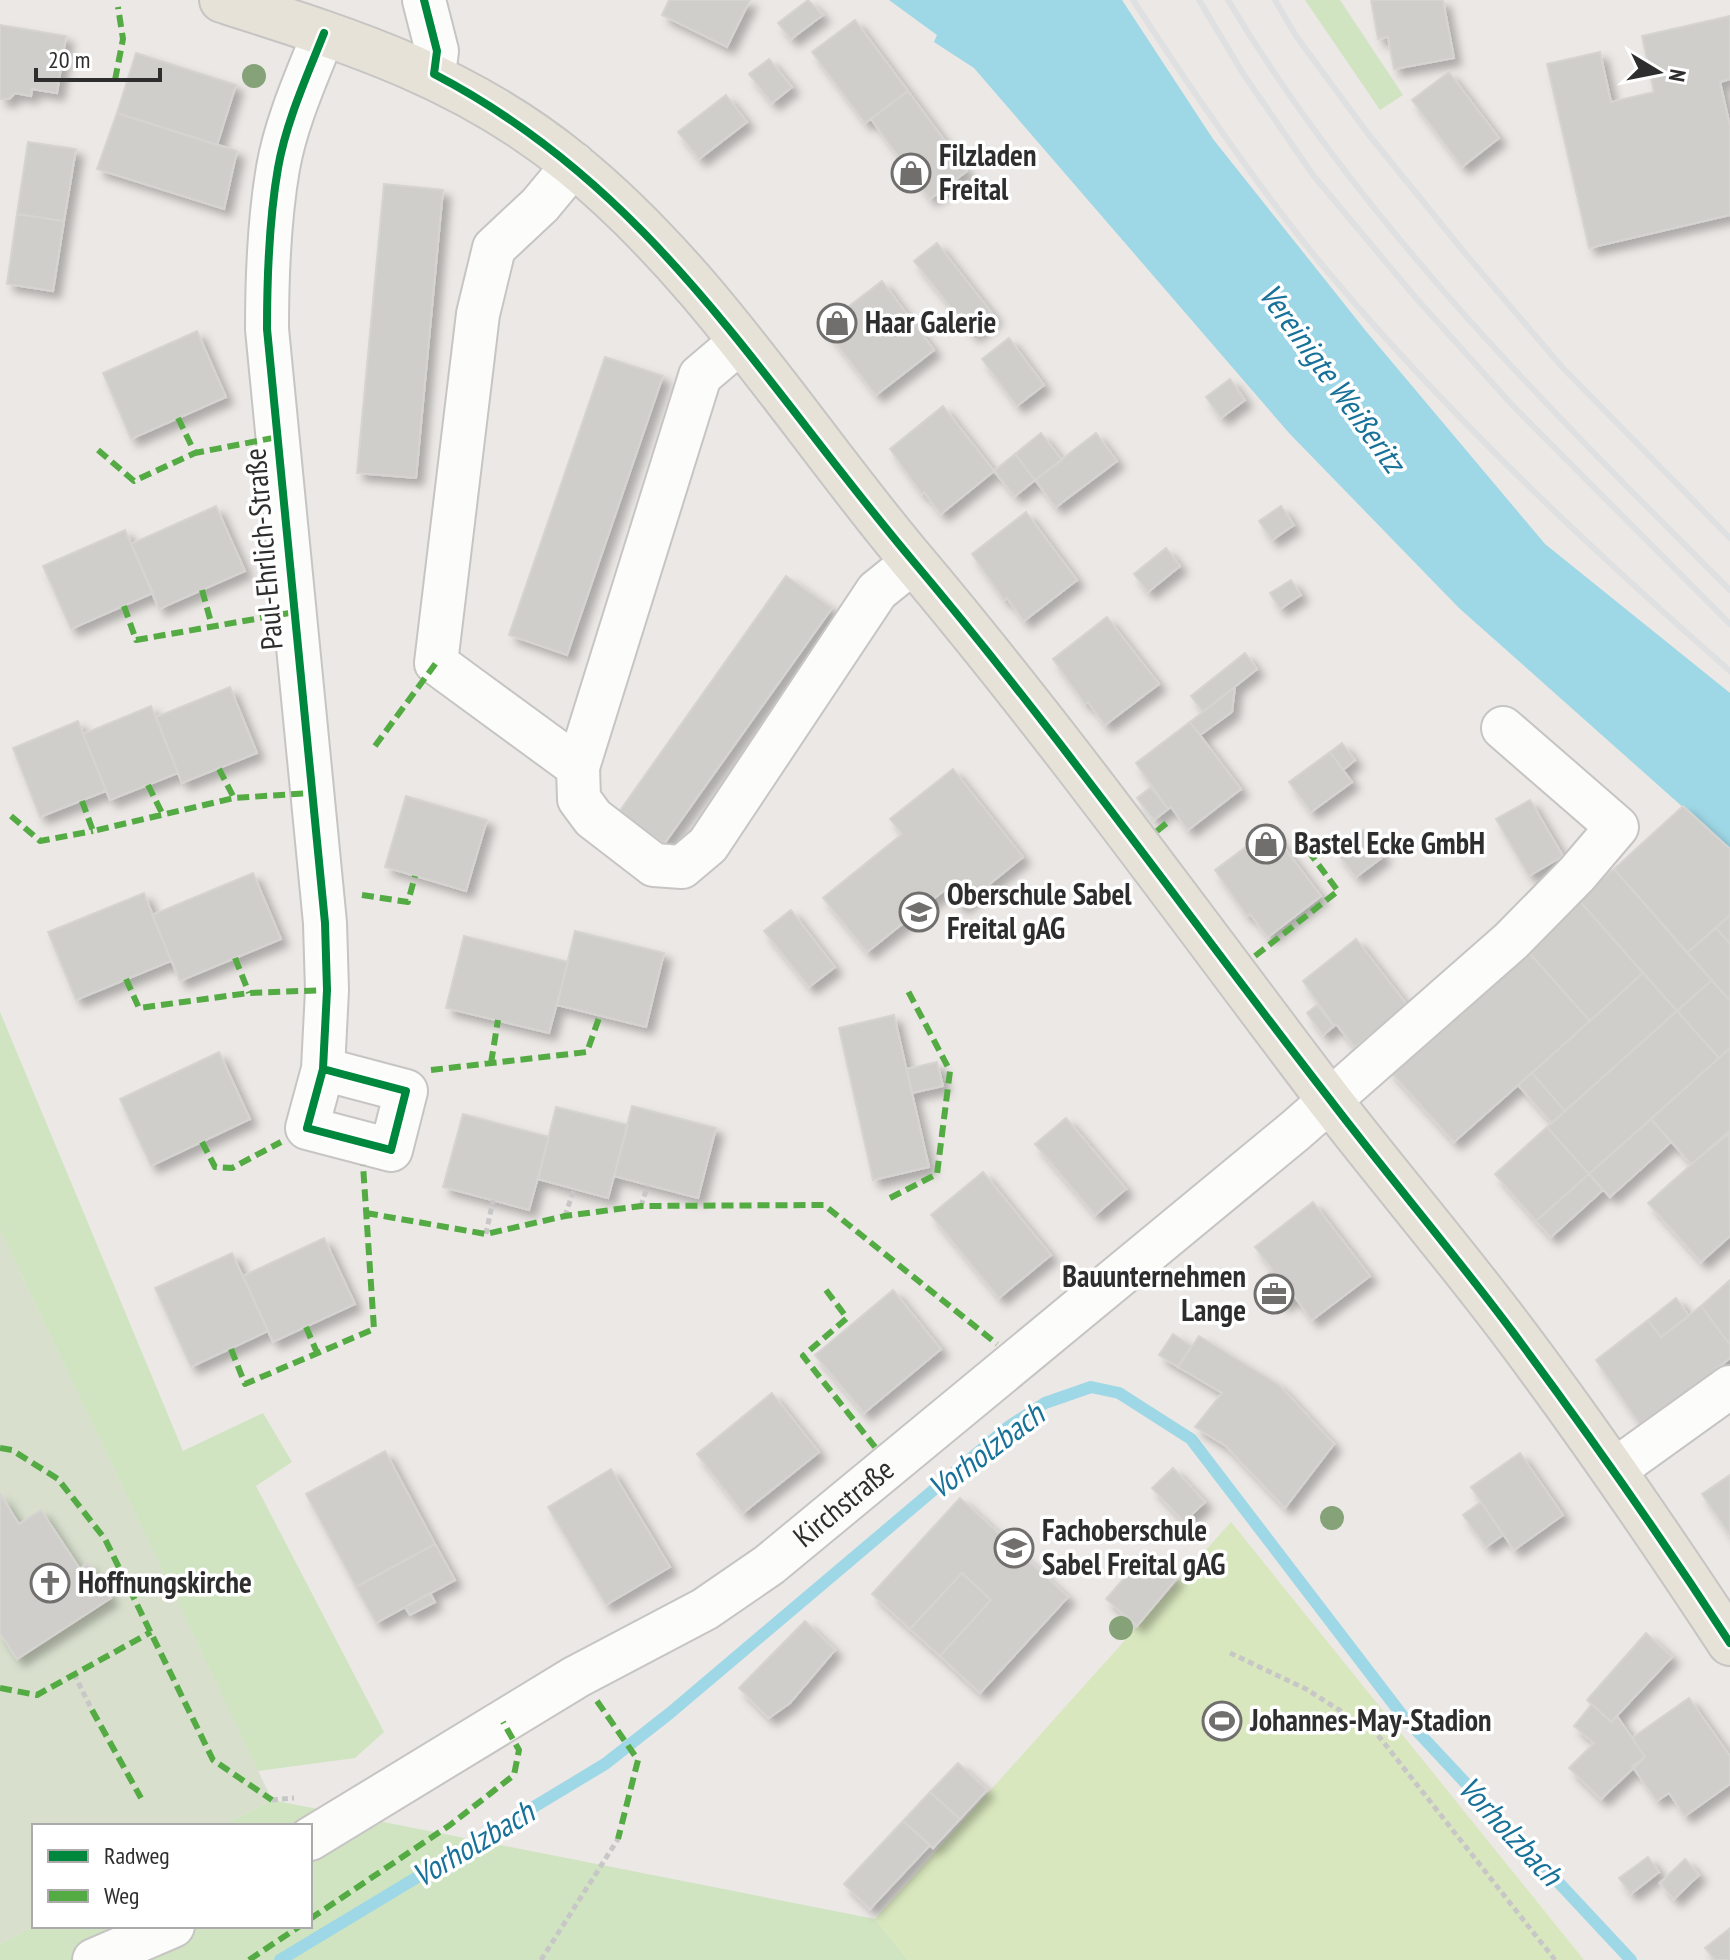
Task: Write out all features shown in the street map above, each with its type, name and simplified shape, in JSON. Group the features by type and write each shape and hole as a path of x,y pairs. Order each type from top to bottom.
{"main road":[{"path":"222,0 324,33 434,74 514,122 574,164 650,236 740,342 913,562 956,611 1138,844 1329,1100 1483,1293 1613,1471 1730,1643"}],"street":[{"path":"424,0 437,51 434,74"},
{"name":"Paul-Ehrlich-Straße","path":"323,1069 327,990 325,923 267,329 267,290 278,166 304,79 324,33"},
{"path":"574,164 540,205 494,248 478,314 436,663 578,767"},
{"path":"740,342 700,376 578,767 579,799 593,818 654,865 682,867 708,845 877,591 913,562"},
{"name":"Kirchstraße","path":"312,1838 576,1677 705,1609 769,1565 1329,1100 1511,941 1577,874 1617,827 1503,728"},
{"path":"1613,1471 1730,1387"},
{"path":"94,1960 168,1928"}],"path":[{"path":"641,1206 648,1185"},
{"path":"565,1216 574,1189"},
{"path":"486,1234 493,1200"},
{"path":"1230,1653 1306,1689 1377,1734 1555,1960"},
{"path":"74,1674 92,1710"},
{"path":"541,1960 618,1839"}],"green space":[{"path":"1305,0 1340,0 1403,95 1380,110"},
{"path":"0,1012 183,1451 263,1413 292,1462 256,1486 384,1732 355,1758 258,1771 0,1230"},
{"path":"0,1230 272,1800 226,1824 32,1824 32,1927 0,1944"},
{"name":"Johannes-May-Stadion","path":"1231,1522 1584,1960 908,1960 875,1919"},
{"path":"272,1800 875,1919 908,1960 0,1960 0,1944 32,1927 312,1928 312,1824 226,1824"}],"water":[{"name":"Vereinigte Weißeritz","path":"889,0 1122,0 1213,139 1365,330 1545,544 1730,693 1730,849 1459,608 1289,433 974,68 934,42 937,35"}],"building":[{"path":"669,0 750,0 727,47 662,15"},
{"path":"808,0 823,15 791,39 778,23"},
{"path":"1371,0 1443,0 1454,58 1394,69 1388,37 1378,39"},
{"path":"1730,16 1730,79 1720,82 1730,126 1730,215 1589,248 1547,64 1600,52 1611,102 1654,92 1642,36"},
{"path":"855,20 908,91 865,123 812,52"},
{"path":"0,25 66,36 57,93 32,89 31,96 15,93 9,99 0,99"},
{"path":"136,53 236,85 217,145 117,113"},
{"path":"769,59 792,87 772,103 749,74"},
{"path":"1449,72 1499,138 1462,167 1412,100"},
{"path":"908,91 967,171 930,199 871,119"},
{"path":"726,95 747,122 699,159 678,132"},
{"path":"117,113 237,151 224,209 97,169"},
{"path":"28,142 76,149 64,221 17,214"},
{"path":"384,184 443,190 416,478 357,473"},
{"path":"17,214 64,221 53,291 7,284"},
{"path":"937,243 995,317 973,335 914,261"},
{"path":"882,281 934,350 876,395 823,326"},
{"path":"197,331 226,397 131,439 103,373"},
{"path":"1009,338 1044,385 1017,406 982,359"},
{"path":"605,357 663,376 567,655 509,635"},
{"path":"1230,379 1245,400 1221,418 1206,397"},
{"path":"943,406 994,471 941,514 924,492 922,494 890,449"},
{"path":"1041,433 1062,460 1035,480 1015,454"},
{"path":"1096,433 1117,461 1056,507 1035,480"},
{"path":"1015,454 1035,480 1015,496 994,471"},
{"path":"216,506 245,571 159,609 131,544"},
{"path":"1281,506 1294,525 1272,540 1259,521"},
{"path":"1026,512 1077,580 1024,621 1007,598 1004,600 972,554"},
{"path":"125,530 153,593 71,629 43,566"},
{"path":"1166,548 1180,566 1148,592 1134,574"},
{"path":"786,576 832,608 664,844 619,812"},
{"path":"1291,580 1301,595 1280,609 1270,593"},
{"path":"1107,617 1159,684 1105,725 1088,702 1085,704 1053,659"},
{"path":"1245,653 1257,669 1203,712 1191,696"},
{"path":"230,687 257,753 182,783 156,717"},
{"path":"1235,687 1232,712 1200,735 1190,722"},
{"path":"151,706 178,773 110,800 83,734"},
{"path":"78,721 106,791 40,817 13,748"},
{"path":"1190,722 1241,789 1188,830 1171,807 1168,809 1136,763"},
{"path":"1342,743 1355,760 1343,770 1330,752"},
{"path":"1330,752 1352,782 1311,812 1289,782"},
{"path":"953,769 1023,857 961,907 946,889 867,952 823,898 902,834 890,819"},
{"path":"1151,787 1168,809 1154,820 1137,798"},
{"path":"406,796 487,820 466,891 385,867"},
{"path":"1530,800 1563,856 1529,876 1496,819"},
{"path":"1683,806 1730,849 1730,915 1687,953 1614,869"},
{"path":"1270,829 1321,896 1268,937 1250,914 1247,916 1215,870"},
{"path":"1364,830 1384,856 1356,877 1336,851"},
{"path":"1614,869 1712,980 1677,1011 1578,899"},
{"path":"253,873 281,939 180,981 152,915"},
{"path":"144,893 171,961 76,1000 48,932"},
{"path":"1578,899 1643,973 1590,1021 1524,947"},
{"path":"791,910 835,967 809,987 764,931"},
{"path":"1730,915 1730,944 1716,928"},
{"path":"1716,928 1730,944 1730,1001 1687,953"},
{"path":"575,931 664,953 646,1027 557,1005"},
{"path":"464,936 568,962 549,1033 446,1008"},
{"path":"1356,939 1408,1006 1355,1047 1336,1024 1334,1026 1303,981"},
{"path":"1524,947 1590,1021 1454,1142 1388,1069"},
{"path":"1643,973 1677,1011 1565,1111 1532,1073"},
{"path":"1712,980 1730,1001 1730,1048 1719,1058 1677,1011"},
{"path":"1317,1005 1334,1026 1323,1035 1307,1013"},
{"path":"1677,1011 1719,1058 1589,1174 1547,1127"},
{"path":"894,1015 929,1167 873,1180 839,1028"},
{"path":"1730,1048 1730,1133 1691,1164 1651,1119"},
{"path":"219,1052 250,1119 151,1166 120,1099"},
{"path":"937,1062 943,1086 912,1093 907,1069"},
{"path":"1532,1073 1565,1111 1552,1123 1518,1085"},
{"path":"632,1106 716,1128 698,1198 614,1176"},
{"path":"556,1107 628,1125 608,1198 538,1179"},
{"path":"463,1114 549,1137 529,1210 443,1187"},
{"path":"1066,1118 1126,1189 1095,1215 1035,1144"},
{"path":"1651,1119 1671,1142 1610,1197 1589,1174"},
{"path":"1547,1127 1589,1174 1536,1221 1495,1174"},
{"path":"1729,1131 1730,1236 1701,1262 1648,1203"},
{"path":"983,1172 1051,1255 999,1298 931,1215"},
{"path":"1589,1174 1603,1190 1551,1237 1536,1221"},
{"path":"1313,1202 1370,1276 1312,1320 1294,1296 1282,1305 1262,1279 1273,1270 1255,1247"},
{"path":"324,1238 355,1304 273,1342 243,1276"},
{"path":"232,1253 268,1331 191,1367 155,1288"},
{"path":"1730,1280 1730,1345 1701,1306"},
{"path":"893,1290 941,1349 864,1413 815,1355"},
{"path":"1676,1298 1689,1316 1661,1337 1648,1320"},
{"path":"1701,1306 1730,1345 1730,1358 1643,1429 1596,1360 1648,1320 1661,1337"},
{"path":"1173,1334 1191,1346 1178,1367 1159,1355"},
{"path":"1199,1336 1279,1385 1334,1444 1285,1508 1226,1446 1195,1427 1222,1393 1178,1367"},
{"path":"772,1393 819,1452 743,1513 697,1454"},
{"path":"385,1451 435,1544 356,1587 306,1494"},
{"path":"1520,1453 1563,1515 1514,1550 1471,1487"},
{"path":"1173,1468 1205,1502 1184,1522 1152,1488"},
{"path":"611,1469 670,1567 606,1605 548,1507"},
{"path":"1730,1475 1730,1535 1702,1494"},
{"name":"Hoffnungskirche","path":"0,1494 19,1524 41,1510 80,1569 87,1563 111,1598 17,1659 0,1633"},
{"path":"960,1498 1068,1597 980,1693 940,1656 991,1600 962,1573 910,1629 872,1594"},
{"path":"1481,1502 1503,1535 1486,1547 1463,1515"},
{"path":"435,1544 455,1580 376,1623 356,1587"},
{"path":"1147,1552 1177,1578 1137,1626 1106,1599"},
{"path":"962,1573 991,1600 940,1656 910,1629"},
{"path":"430,1593 435,1602 410,1615 405,1607"},
{"path":"805,1621 835,1650 790,1703 769,1718 739,1688"},
{"path":"1646,1633 1672,1657 1611,1722 1587,1700"},
{"path":"1689,1698 1730,1756 1730,1784 1685,1816 1669,1793 1657,1801 1632,1766 1645,1757 1632,1738"},
{"path":"1592,1704 1611,1722 1617,1716 1645,1757 1601,1799 1569,1768 1594,1743 1574,1726"},
{"path":"958,1763 987,1790 960,1819 930,1792"},
{"path":"930,1792 960,1819 933,1848 903,1821"},
{"path":"903,1821 930,1845 870,1909 844,1884"},
{"path":"1648,1857 1659,1872 1631,1894 1619,1878"},
{"path":"1685,1859 1699,1875 1674,1899 1660,1883"},
{"path":"1730,1928 1730,1960 1715,1960 1705,1948"}],"waterway":[{"name":"Vorholzbach","path":"280,1960 605,1764 670,1713 1008,1427 1045,1403 1091,1387 1119,1393 1191,1439 1402,1715 1631,1960"}],"railway":[{"path":"1133,0 1201,102 1297,234 1418,374 1570,526 1730,671"},
{"path":"1199,0 1244,75 1313,175 1416,298 1514,407 1730,624"},
{"path":"1228,0 1337,161 1397,237 1526,382 1730,590"},
{"path":"1275,0 1296,36 1369,135 1464,252 1562,367 1730,538"}],"marked path":[{"path":"115,80 123,39 118,7"},
{"path":"178,418 195,453 278,437"},
{"path":"98,450 134,481 195,453"},
{"path":"202,590 212,626"},
{"path":"124,606 136,640 295,612"},
{"path":"375,746 436,663"},
{"path":"219,769 234,798"},
{"path":"148,785 162,813"},
{"path":"82,801 93,831 234,798 311,793"},
{"path":"11,816 40,841 93,831"},
{"path":"1157,831 1168,822"},
{"path":"1255,956 1338,891 1309,852"},
{"path":"362,895 408,902 415,876"},
{"path":"235,958 249,993"},
{"path":"126,979 139,1008 249,993 327,990"},
{"path":"890,1198 937,1174 950,1071 908,991"},
{"path":"431,1070 587,1052 600,1015"},
{"path":"491,1063 498,1020"},
{"path":"202,1142 215,1167 232,1168 281,1142"},
{"path":"231,1349 245,1384 374,1329 363,1165"},
{"path":"366,1213 486,1234 565,1216 641,1206 824,1205 997,1344"},
{"path":"826,1290 847,1318 803,1356 875,1447"},
{"path":"306,1327 318,1355"},
{"path":"0,1448 12,1450 58,1479 105,1539 213,1760 272,1800"},
{"path":"0,1688 37,1695 151,1632"},
{"path":"597,1701 638,1760 618,1839"},
{"path":"92,1710 141,1798"},
{"path":"312,1918 450,1825 514,1775 519,1750 503,1722"},
{"path":"249,1960 297,1928"}],"cycle path":[{"path":"424,0 437,51 434,74 511,120 580,173 641,230 752,357 857,493 1072,759 1276,1030 1490,1302 1624,1486 1730,1643"},
{"path":"323,1069 406,1091 391,1150 307,1128 323,1069 327,990 325,923 267,309 278,168 292,116 324,33"}],"place":[{"name":"Filzladen Freital","path":"911,173"},
{"name":"Haar Galerie","path":"837,323"},
{"name":"Bastel Ecke GmbH","path":"1266,844"},
{"name":"Oberschule Sabel Freital gAG","path":"919,912"},
{"name":"Bauunternehmen Lange","path":"1274,1294"},
{"name":"Fachoberschule Sabel Freital gAG","path":"1014,1548"},
{"name":"Hoffnungskirche","path":"50,1583"},
{"name":"Johannes-May-Stadion","path":"1222,1721"}]}
